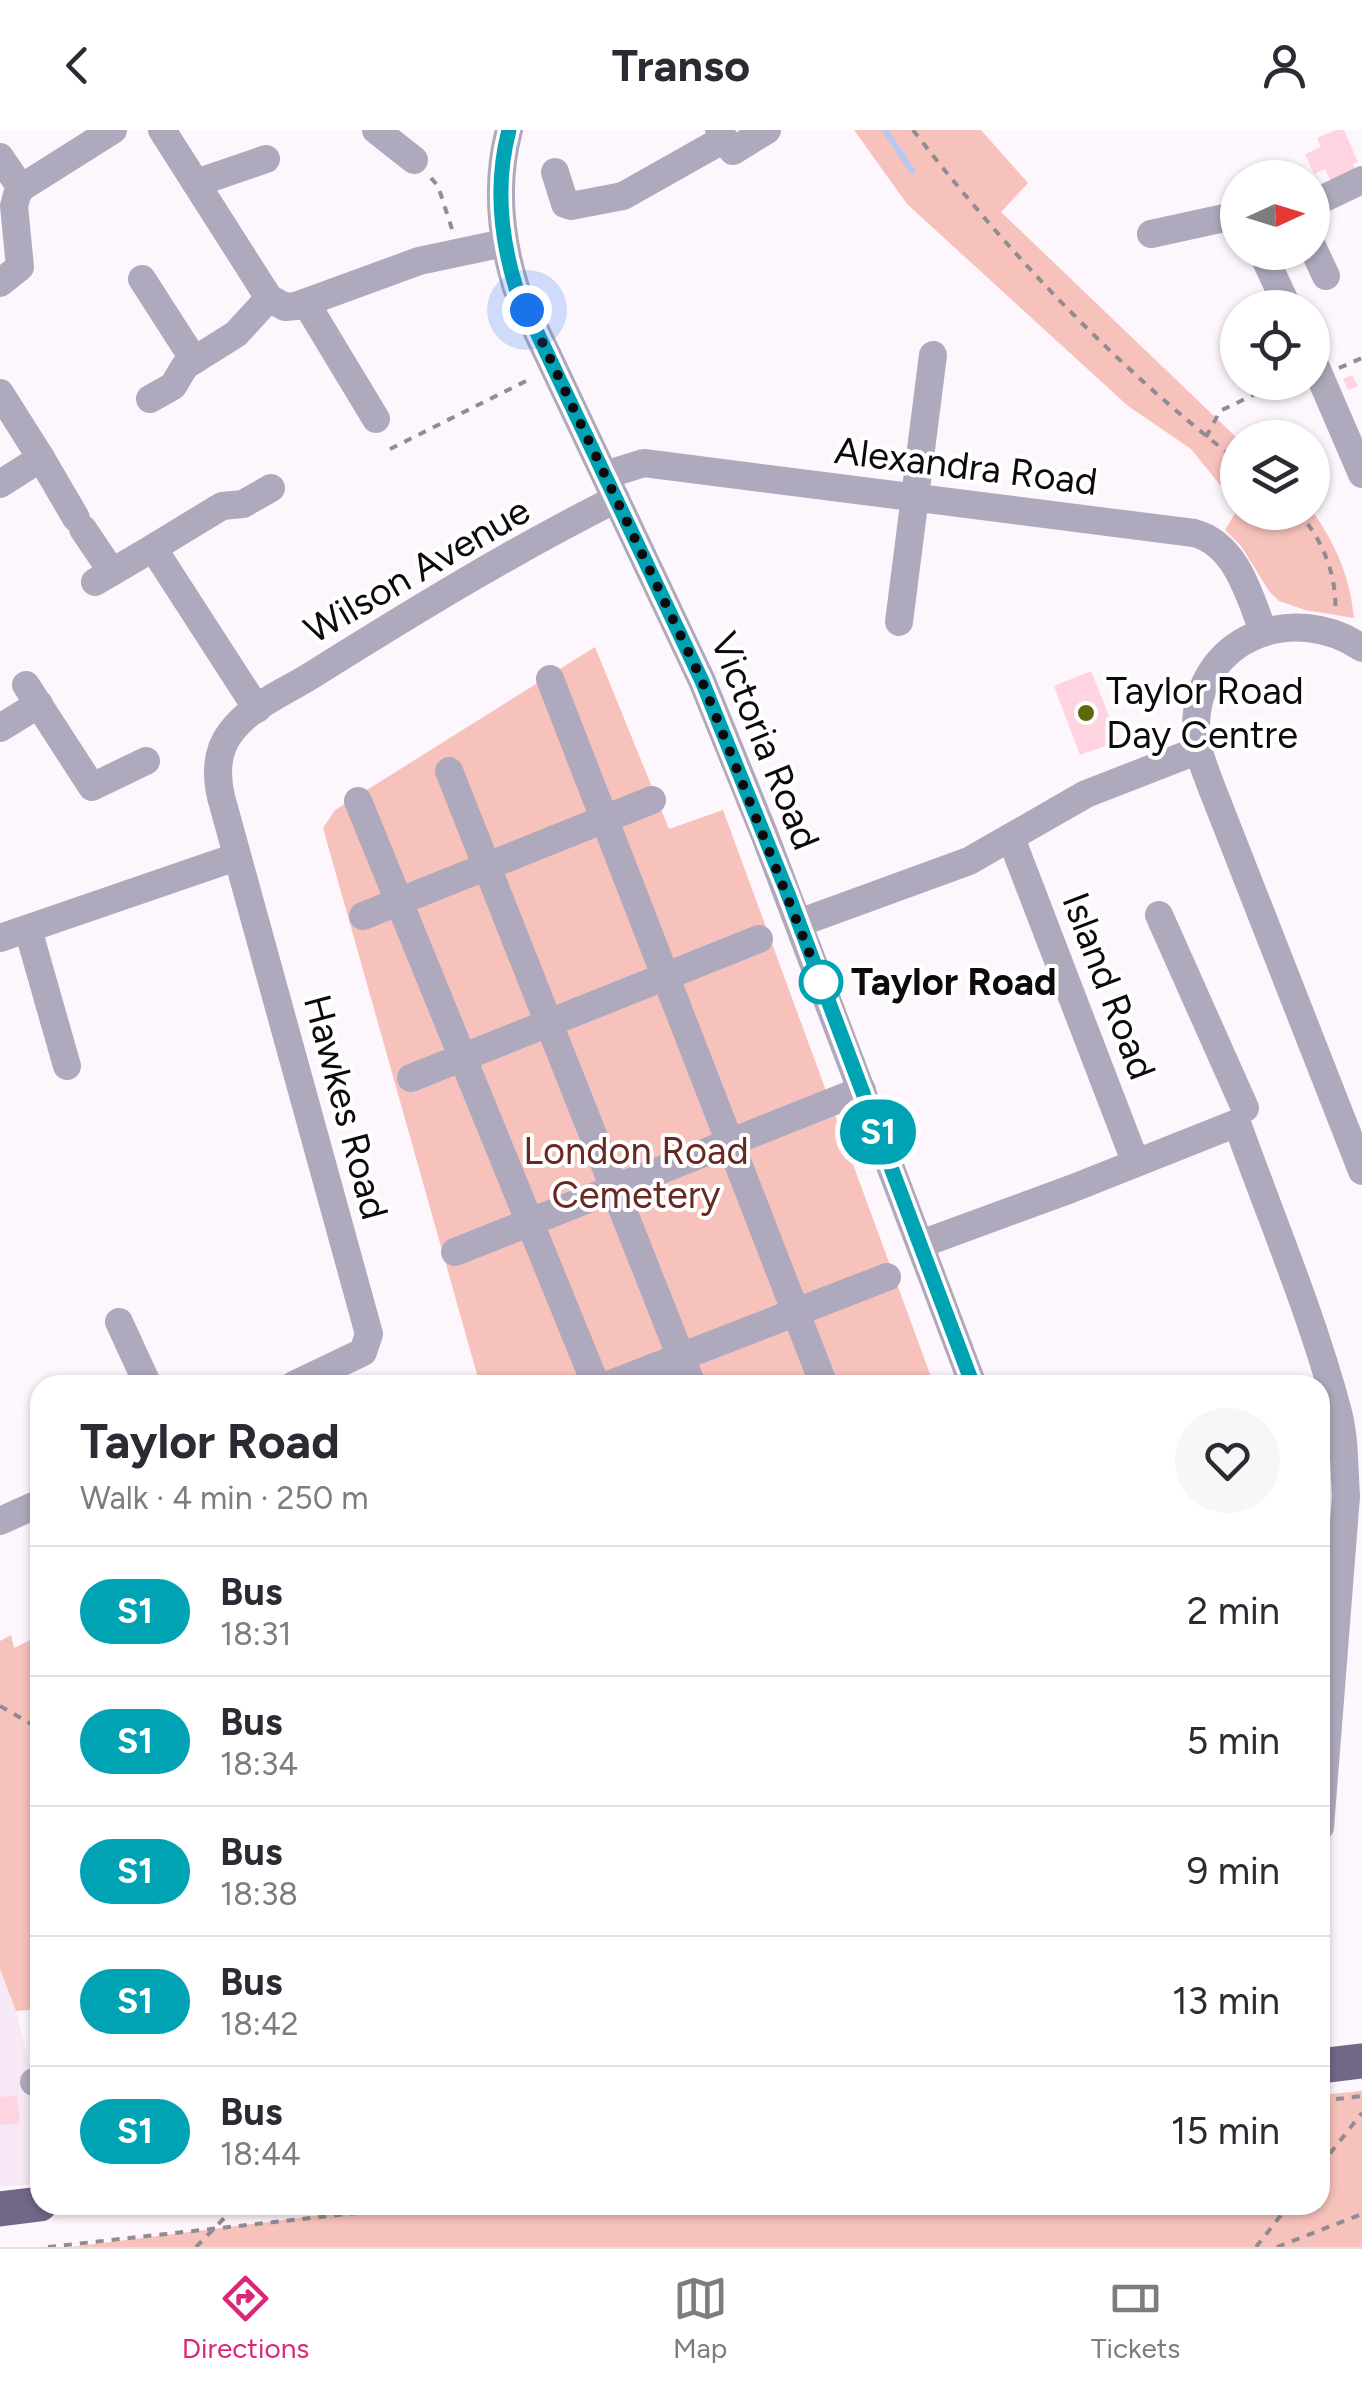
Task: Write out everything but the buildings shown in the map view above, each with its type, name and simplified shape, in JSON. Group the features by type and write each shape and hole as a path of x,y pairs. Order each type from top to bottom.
{"main road":[{"path":"1330,2065 1362,2061"},
{"path":"0,2209 30,2205"}],"street":[{"path":"0,283 20,267 14,206 21,188 113,130"},
{"path":"162,130 269,298 285,308 419,260 504,243"},
{"path":"376,130 414,160"},
{"name":"Victoria Road","path":"508,130 501,172 504,243 516,288 702,681 969,1375"},
{"path":"555,172 565,204 623,196 722,134 733,151 767,130"},
{"path":"0,158 21,188"},
{"path":"196,183 266,159"},
{"path":"1330,195 1362,180"},
{"path":"1151,234 1220,219"},
{"path":"1323,270 1326,276"},
{"path":"142,279 194,360"},
{"path":"150,400 173,386 185,366 236,334 269,298"},
{"path":"306,303 376,419"},
{"path":"899,622 933,355"},
{"path":"1330,378 1362,474"},
{"path":"0,393 80,524 104,577 222,506 243,504 271,488"},
{"path":"0,484 41,458"},
{"name":"Alexandra Road","path":"611,487 644,463 1204,536 1220,546 1235,565 1263,630"},
{"name":"Wilson Avenue","path":"236,857 217,778 218,762 232,729 258,708 611,487"},
{"path":"154,548 258,708"},
{"path":"1362,648 1333,632 1303,626 1263,630 1237,647 1211,674 1196,726 1199,750 1362,1171"},
{"path":"550,678 820,1375"},
{"path":"0,728 40,706 92,787 146,761"},
{"path":"798,923 968,862 1086,794 1199,750"},
{"path":"449,771 688,1375"},
{"path":"363,916 652,800"},
{"path":"358,801 592,1375"},
{"name":"Island Road","path":"1011,838 1135,1161"},
{"path":"0,938 236,857"},
{"name":"Hawkes Road","path":"236,857 368,1326 369,1340 362,1352 316,1375"},
{"path":"1159,916 1241,1116 1325,1375"},
{"path":"28,929 68,1066"},
{"path":"411,1078 759,939"},
{"path":"455,1252 862,1090"},
{"path":"921,1244 1071,1190 1241,1116"},
{"path":"635,1375 888,1277"},
{"path":"120,1322 144,1375"},
{"path":"1330,1389 1343,1444 1346,1496 1330,1700"},
{"path":"0,1521 30,1508"}],"path":[{"path":"914,130 1017,254 1128,368 1220,448"},
{"path":"414,160 438,186 456,240"},
{"path":"1330,362 1362,358"},
{"path":"390,450 554,367"},
{"path":"1206,437 1220,412 1244,400"},
{"path":"1309,530 1325,555 1334,584 1333,632"},
{"path":"0,1706 30,1723"},
{"path":"1330,2100 1362,2096"},
{"path":"1330,2153 1362,2113"},
{"path":"1277,2247 1362,2214"},
{"path":"196,2247 227,2215"},
{"path":"48,2247 333,2215"},
{"path":"1256,2247 1281,2215"}],"shaded area":[{"path":"0,1969 30,2066 30,2185 0,2187"}],"green space":[{"path":"854,130 981,130 1028,183 1001,212 1220,422 1220,485 1191,449 1128,406 907,204"},
{"path":"1225,530 1325,530 1341,562 1354,618 1305,610 1279,601 1241,546"},
{"name":"London Road Cemetery","path":"595,647 669,829 723,810 930,1375 477,1375 323,828 335,810"},
{"path":"11,1635 14,1648 30,1640 30,2010 16,2011 0,1969 0,1641"},
{"path":"1362,2091 1362,2247 71,2247 322,2215 1330,2215 1330,2094"}],"waterway":[{"path":"885,130 912,171"}],"bus line":[{"name":"S1","path":"509,130 501,172 501,210 504,243 516,288 702,681 788,894 969,1375"}],"place":[{"name":"Taylor Road Day Centre","path":"1086,713"},
{"name":"Taylor Road","path":"821,982"}],"route":[{"path":"527,310 702,681 824,990 821,982"}]}
